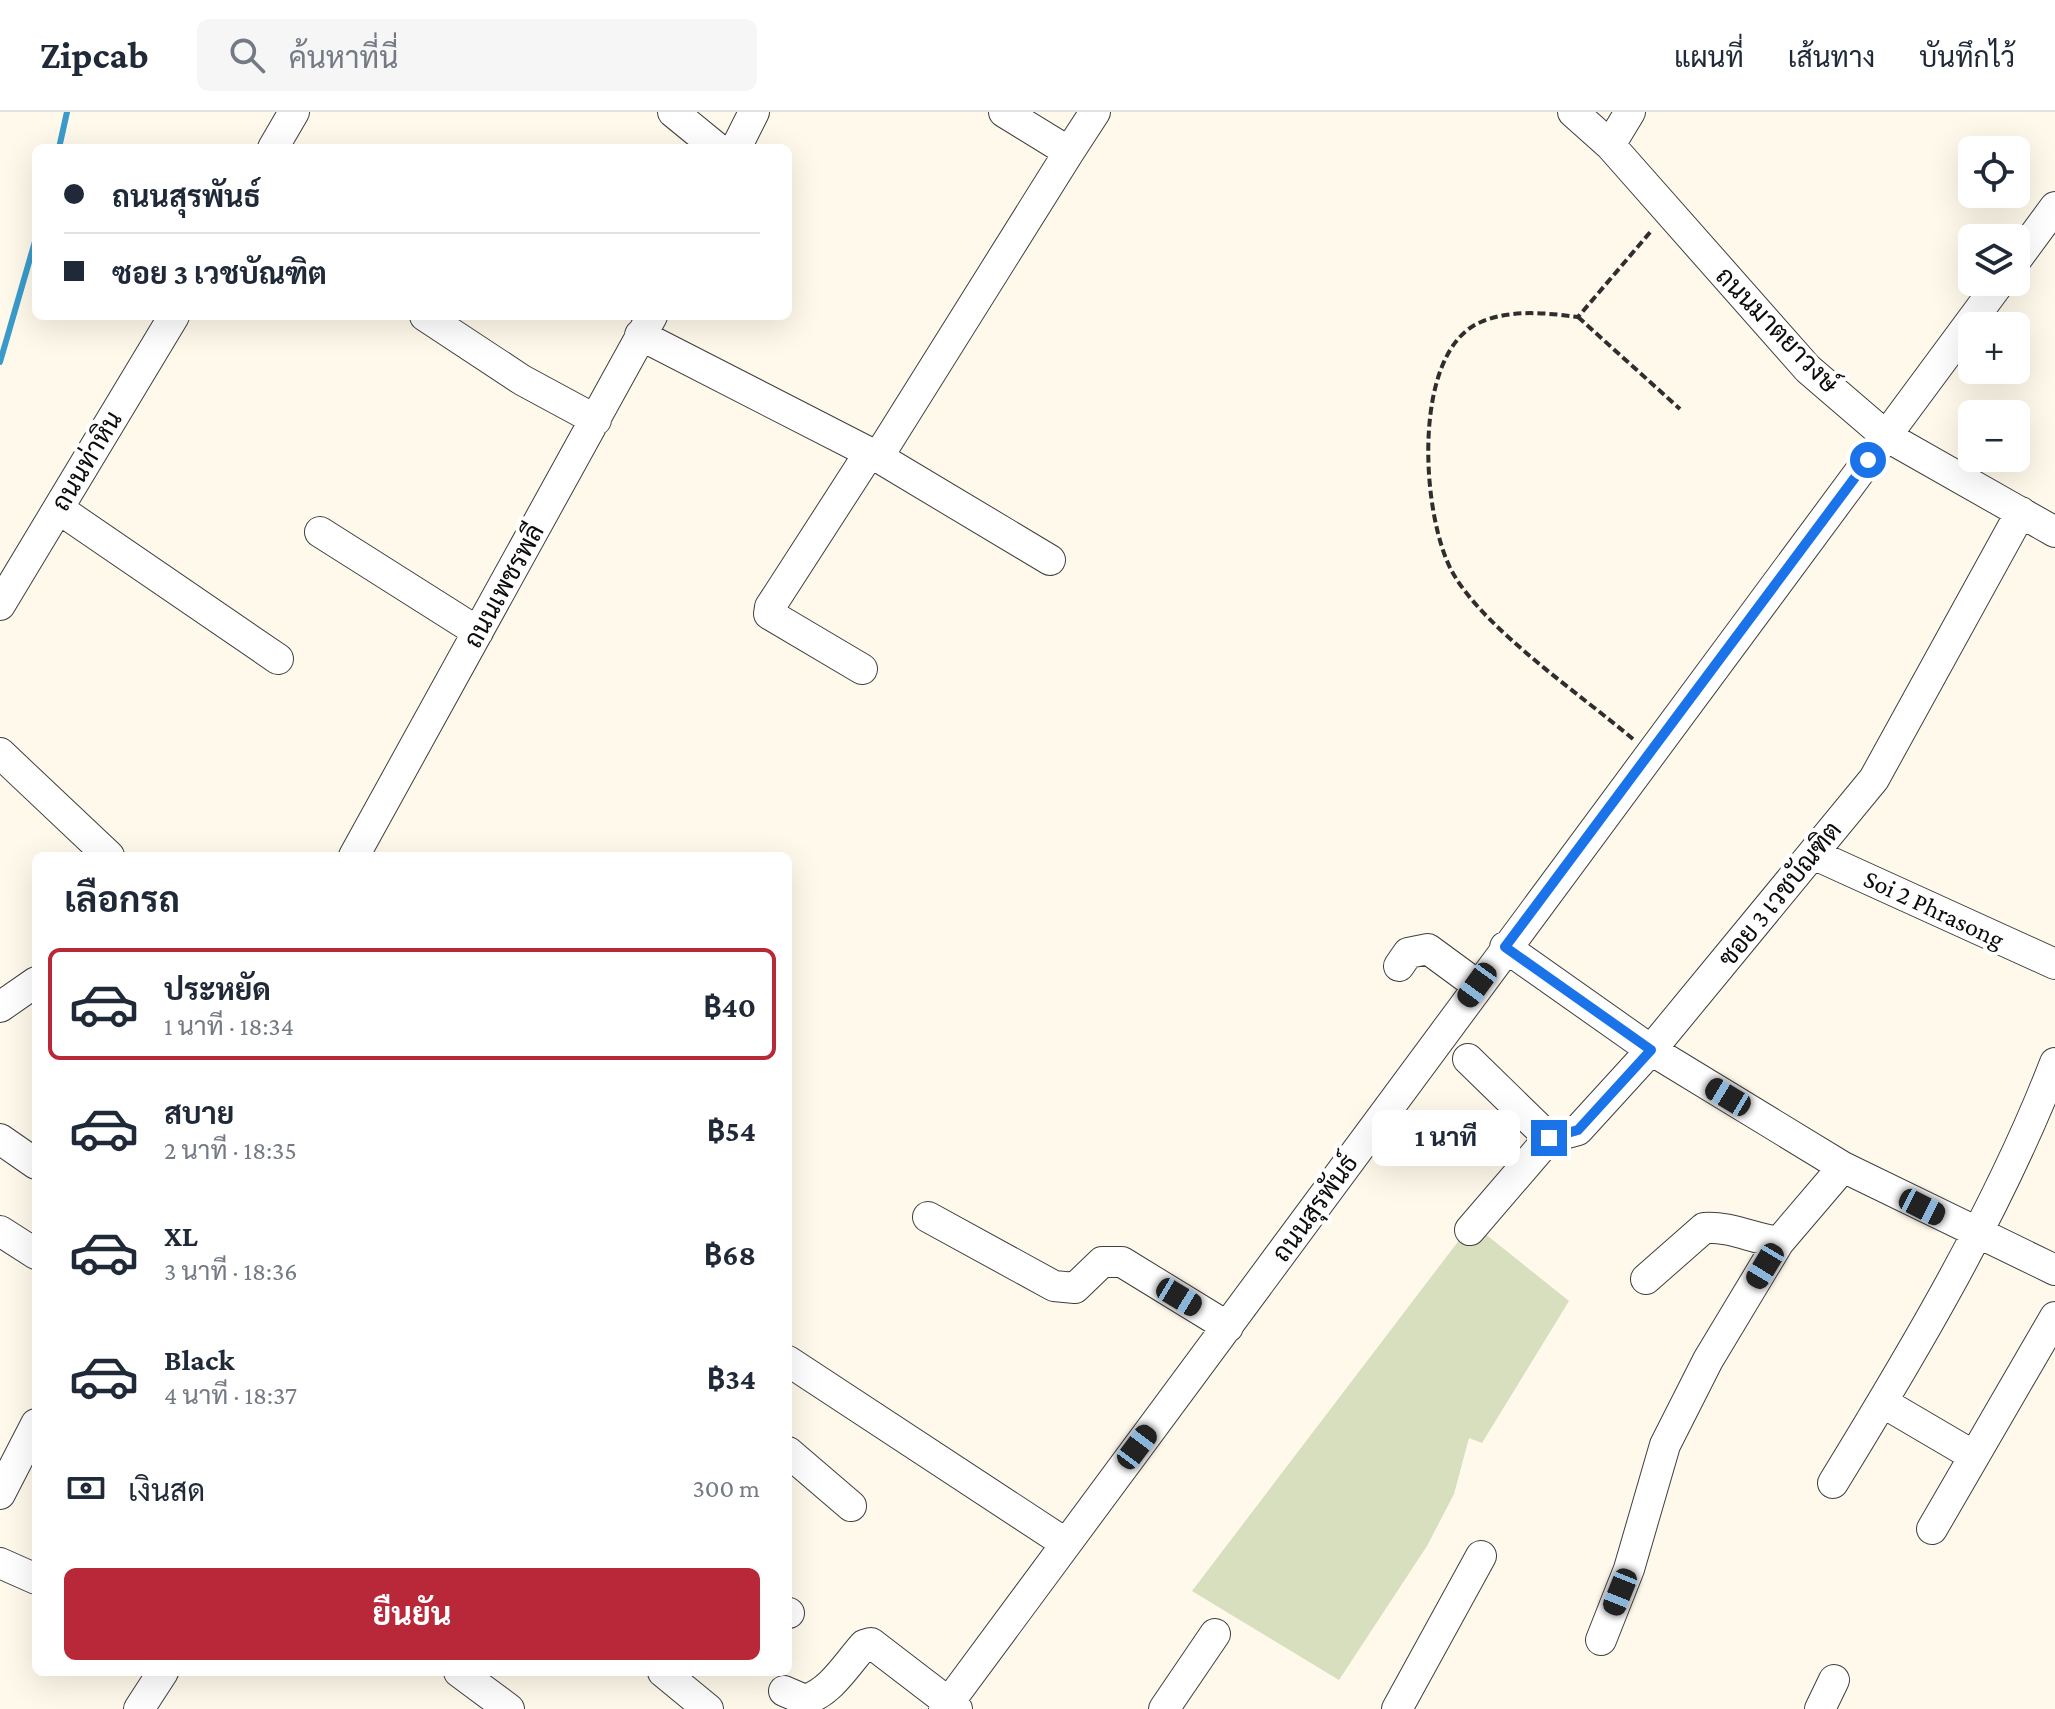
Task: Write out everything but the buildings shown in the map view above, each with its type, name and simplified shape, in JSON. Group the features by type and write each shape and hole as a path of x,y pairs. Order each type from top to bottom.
{"street":[{"path":"275,144 294,112"},
{"path":"673,112 712,144"},
{"path":"738,144 754,112"},
{"path":"1004,112 1069,152"},
{"path":"862,669 769,614 770,607 874,454 1095,112"},
{"name":"ถนนมาตยาวงษ์","path":"1573,112 1610,145 1808,369 1886,436 2055,532"},
{"path":"1610,145 1630,112"},
{"path":"2030,241 2055,207"},
{"name":"ถนนสุรพันธ์","path":"949,1707 1065,1543 1990,296"},
{"name":"ถนนท่าหิน","path":"0,605 172,320"},
{"path":"431,320 522,380 596,420"},
{"path":"646,326 874,454 1050,560"},
{"name":"ถนนเพชรพลี","path":"356,852 646,326"},
{"path":"59,509 278,659"},
{"name":"ซอย 3 เวชบัณฑิต","path":"1549,1138 1578,1130 1651,1050 1874,779 2021,512"},
{"path":"320,532 478,632"},
{"path":"0,753 105,852"},
{"name":"Soi 2 Phrasong","path":"1813,854 2055,964"},
{"path":"1505,947 1651,1050 1843,1167 2055,1270"},
{"path":"1399,966 1408,953 1428,949 1477,985"},
{"path":"0,1007 32,985"},
{"path":"1468,1059 1549,1138 1470,1230"},
{"path":"1833,1483 1882,1402 1974,1233 2037,1109 2055,1063"},
{"path":"0,1139 32,1161"},
{"path":"1601,1640 1629,1569 1665,1445 1708,1360 1779,1242 1843,1167"},
{"path":"928,1217 1054,1286 1075,1288 1102,1262 1122,1262 1228,1327"},
{"path":"1646,1279 1704,1228 1728,1229 1756,1240 1779,1242"},
{"path":"0,1231 32,1251"},
{"path":"1932,1529 2055,1317"},
{"path":"792,1364 1065,1543"},
{"path":"1882,1402 1974,1456"},
{"path":"3,1483 32,1431"},
{"path":"792,1455 851,1506"},
{"path":"1397,1709 1481,1556"},
{"path":"0,1563 32,1577"},
{"path":"1164,1709 1215,1634"},
{"path":"784,1691 805,1700 814,1698 830,1686 868,1642 877,1645 949,1707"},
{"path":"139,1709 160,1676"},
{"path":"464,1676 509,1709"},
{"path":"668,1676 708,1709"},
{"path":"1820,1709 1834,1680"}],"path":[{"path":"1578,317 1668,212"},
{"path":"1650,753 1479,611 1453,574 1436,535 1429,478 1430,430 1438,381 1448,350 1480,322 1534,312 1578,317 1680,409"}],"green space":[{"path":"1484,1233 1569,1301 1482,1443 1469,1438 1454,1494 1427,1546 1339,1680 1192,1591 1460,1239"}],"waterway":[{"path":"60,144 67,112"},
{"path":"0,362 32,252"}],"route":[{"path":"1549,1138 1578,1130 1651,1050 1505,947 1868,460"}]}
